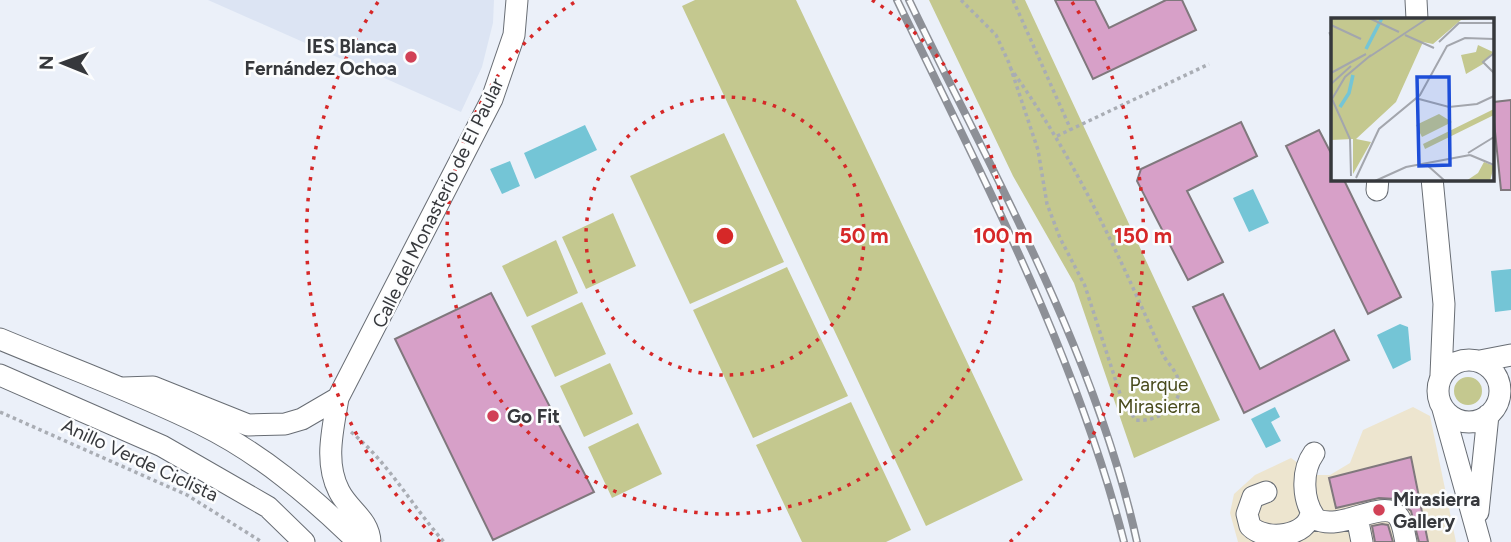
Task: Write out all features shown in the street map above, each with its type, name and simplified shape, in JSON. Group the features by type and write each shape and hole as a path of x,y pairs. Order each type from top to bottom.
{"street":[{"name":"Calle del Monasterio de El Paular","path":"370,542 370,530 343,498 334,478 331,442 338,398 492,99 514,35 517,0"},
{"path":"1416,0 1417,18"},
{"path":"1432,180 1444,304 1441,375 1437,388 1479,537"},
{"path":"1444,304 1451,327 1476,360 1488,366 1499,382 1499,401 1479,537"},
{"path":"0,339 202,424 239,446 309,495 358,542"},
{"path":"1441,375 1454,363 1511,355"},
{"path":"0,375 162,446 268,507 304,542"},
{"path":"119,389 153,387 248,425 285,424 302,419 338,398"},
{"path":"1443,409 1459,421 1469,422 1499,401"},
{"path":"1307,521 1304,473 1314,453"},
{"path":"1266,492 1253,497 1248,508 1248,521 1254,530 1268,536 1307,521 1333,523 1381,510 1392,512 1401,521 1406,542"},
{"path":"1357,517 1362,542"}],"path":[{"path":"961,0 996,35 1011,69 1038,150 1047,204 1060,238 1085,286 1123,403 1136,420 1154,419 1172,406 1179,391 1178,378 1163,355 1084,183 1057,136 1011,69"},
{"path":"1013,0 1072,130"},
{"path":"1057,136 1209,64"},
{"name":"Anillo Verde Ciclista","path":"0,412 159,481 226,517 262,542"},
{"path":"344,426 374,450 420,514 444,542"}],"shaded area":[{"name":"IES Blanca Fernández Ochoa","path":"208,0 494,0 493,23 482,67 461,112"},
{"path":"1413,407 1430,416 1456,542 1238,542 1230,513 1234,494 1255,475 1291,458 1315,475 1330,475 1350,463 1363,430"}],"green space":[{"path":"695,0 796,0 1023,480 926,526 682,6"},
{"name":"Parque Mirasierra","path":"929,0 1025,0 1220,420 1134,458 1074,283 1013,176"},
{"path":"724,133 784,262 690,304 630,176"},
{"path":"613,213 636,266 586,289 562,237"},
{"path":"556,240 578,293 527,317 502,266"},
{"path":"787,267 848,396 753,438 693,310"},
{"path":"582,302 606,354 555,377 531,326"},
{"path":"610,363 633,414 584,437 560,386"},
{"path":"1468,377 1478,381 1482,391 1478,401 1468,405 1458,401 1454,391 1458,381"},
{"path":"851,402 911,530 886,542 802,542 756,445"},
{"path":"638,423 662,474 612,498 588,447"}],"water":[{"path":"585,125 597,150 535,179 524,153"},
{"path":"510,161 520,186 502,194 490,169"},
{"path":"1253,189 1269,223 1249,232 1233,198"},
{"path":"1511,269 1511,310 1495,312 1491,271"},
{"path":"1400,324 1408,327 1411,360 1393,369 1377,335"},
{"path":"1275,407 1280,417 1271,422 1281,441 1266,448 1251,419"}],"building":[{"path":"1055,0 1095,0 1109,28 1166,0 1182,0 1196,30 1093,79"},
{"path":"1511,100 1511,190 1501,190 1494,102"},
{"path":"1241,122 1257,156 1187,191 1223,262 1188,280 1137,181 1141,169"},
{"path":"1319,130 1331,153 1331,180 1344,180 1401,297 1368,314 1286,146"},
{"name":"Go Fit","path":"491,293 594,492 493,540 395,339"},
{"path":"1223,294 1260,369 1334,330 1349,360 1244,413 1193,307"},
{"path":"1411,457 1428,542 1419,542 1411,511 1396,499 1379,498 1336,508 1329,478"},
{"path":"1388,525 1393,542 1375,542 1372,526"}],"railway":[{"path":"897,0 993,199 1053,333 1104,471 1124,542"},
{"path":"909,0 1007,198 1069,333 1119,471 1137,542"}],"place":[{"name":"IES Blanca Fernández Ochoa","path":"411,57"},
{"name":"Go Fit","path":"493,416"},
{"name":"Mirasierra Gallery","path":"1379,510"}]}
